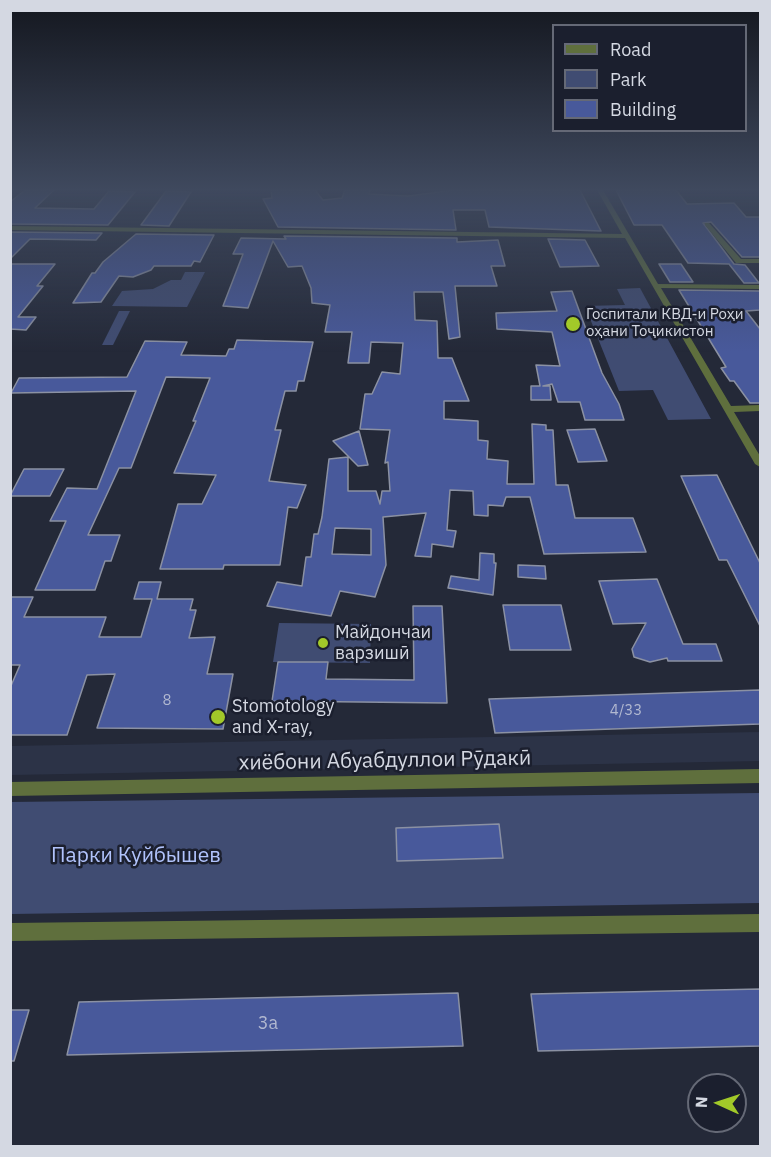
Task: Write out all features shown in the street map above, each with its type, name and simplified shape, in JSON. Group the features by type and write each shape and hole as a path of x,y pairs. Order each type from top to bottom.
{"street":[{"path":"632,244 760,464"},
{"path":"724,244 739,261 760,261"},
{"path":"657,286 756,287 760,295"},
{"path":"730,409 760,408"},
{"name":"хиёбони Абуабдуллои Рӯдакӣ","path":"10,789 760,776"},
{"path":"10,932 760,923"}],"shaded area":[{"path":"760,732 760,761 11,775 11,746"}],"green space":[{"path":"185,272 205,272 187,307 112,306 122,291 153,289 171,280 181,280"},
{"path":"640,288 711,419 668,420 653,390 619,391 585,306 625,305 617,289"},
{"path":"119,311 130,311 113,345 102,345"},
{"name":"Майдончаи варзишӣ","path":"279,623 371,624 370,663 273,662"},
{"name":"Парки Куйбышев","path":"760,793 760,903 11,914 10,802"}],"building":[{"path":"10,244 25,244 10,259"},
{"path":"124,244 209,244 200,262 194,261 191,266 154,266 151,270 133,277 119,276 101,302 73,303 92,273 95,273 103,262"},
{"path":"238,244 272,244 248,308 223,306 243,254 233,254"},
{"path":"275,244 499,244 505,266 491,266 497,286 455,286 460,337 449,339 443,292 414,292 415,320 437,321 438,358 452,358 469,401 444,401 444,419 478,421 478,440 488,441 487,459 508,461 507,484 534,484 532,424 546,425 546,430 553,430 556,485 568,485 575,518 633,518 646,552 544,554 530,497 506,497 503,506 488,505 488,516 474,515 473,491 450,490 447,530 456,531 453,547 432,544 431,557 415,556 426,513 383,517 386,565 375,597 340,591 331,616 267,606 277,582 302,586 306,557 311,557 314,534 318,534 322,517 329,459 348,457 348,491 376,491 380,504 382,491 390,491 388,462 385,463 390,430 360,429 365,394 372,394 382,372 400,374 403,343 371,342 369,363 348,363 352,332 325,332 330,305 312,303 311,288 302,266 288,267","holes":["335,528 371,529 371,555 332,554"]},
{"path":"550,244 587,244 599,266 560,267"},
{"path":"675,244 719,244 734,264 745,265 759,283 744,283 729,264 688,263"},
{"path":"730,244 760,244 760,257 742,257"},
{"path":"10,264 55,264 37,286 43,286 18,317 36,317 26,330 10,329"},
{"path":"659,264 681,264 693,282 670,282"},
{"path":"679,290 760,291 760,310 746,311 760,329 760,403 750,403 734,381 730,381 721,368 726,367"},
{"path":"572,291 602,373 619,404 624,420 585,420 580,402 558,402 552,384 543,386 550,386 551,400 531,400 531,386 540,386 536,365 560,366 552,332 497,329 496,313 557,311 551,292"},
{"path":"237,340 313,342 304,381 298,381 296,391 285,391 275,430 281,430 269,481 306,485 297,508 288,507 280,565 224,565 223,569 160,569 178,504 202,504 216,475 174,473 196,421 193,421 210,378 166,377 131,468 119,468 88,535 120,535 111,561 105,561 95,590 35,590 66,521 50,521 67,488 97,489 136,391 11,393 19,378 127,377 145,341 187,342 181,355 226,356 229,349 234,349"},
{"path":"595,429 607,461 578,462 567,430"},
{"path":"359,431 368,465 358,466 333,441"},
{"path":"24,469 64,469 50,496 10,496"},
{"path":"717,475 760,563 760,626 727,560 719,560 681,476"},
{"path":"480,553 494,554 494,563 496,563 493,595 448,588 451,576 479,580"},
{"path":"518,565 545,566 546,579 518,577"},
{"path":"657,579 683,644 716,644 722,661 668,661 667,658 650,662 634,657 632,649 646,623 613,624 599,581"},
{"path":"139,582 161,582 157,599 193,599 190,610 196,610 189,638 215,637 207,674 233,674 223,729 97,728 115,674 87,675 67,735 10,735 10,688 20,665 10,665 10,597 33,597 24,617 106,617 99,637 141,637 152,599 134,599"},
{"path":"503,605 561,605 571,650 510,650"},
{"path":"413,606 442,606 447,703 272,701 278,662 328,662 326,679 414,680"},
{"path":"760,690 760,724 495,733 489,699"},
{"path":"499,824 503,858 397,861 396,828"},
{"path":"760,989 760,1046 538,1051 531,994"},
{"path":"458,993 463,1046 67,1055 79,1002"},
{"path":"10,1010 29,1010 14,1061 10,1061"}],"place":[{"name":"Госпитали КВД-и Роҳи оҳани Тоҷикистон","path":"573,324"},
{"name":"Майдончаи варзишӣ","path":"323,643"},
{"name":"Stomotology and X-ray,","path":"218,717"}]}
